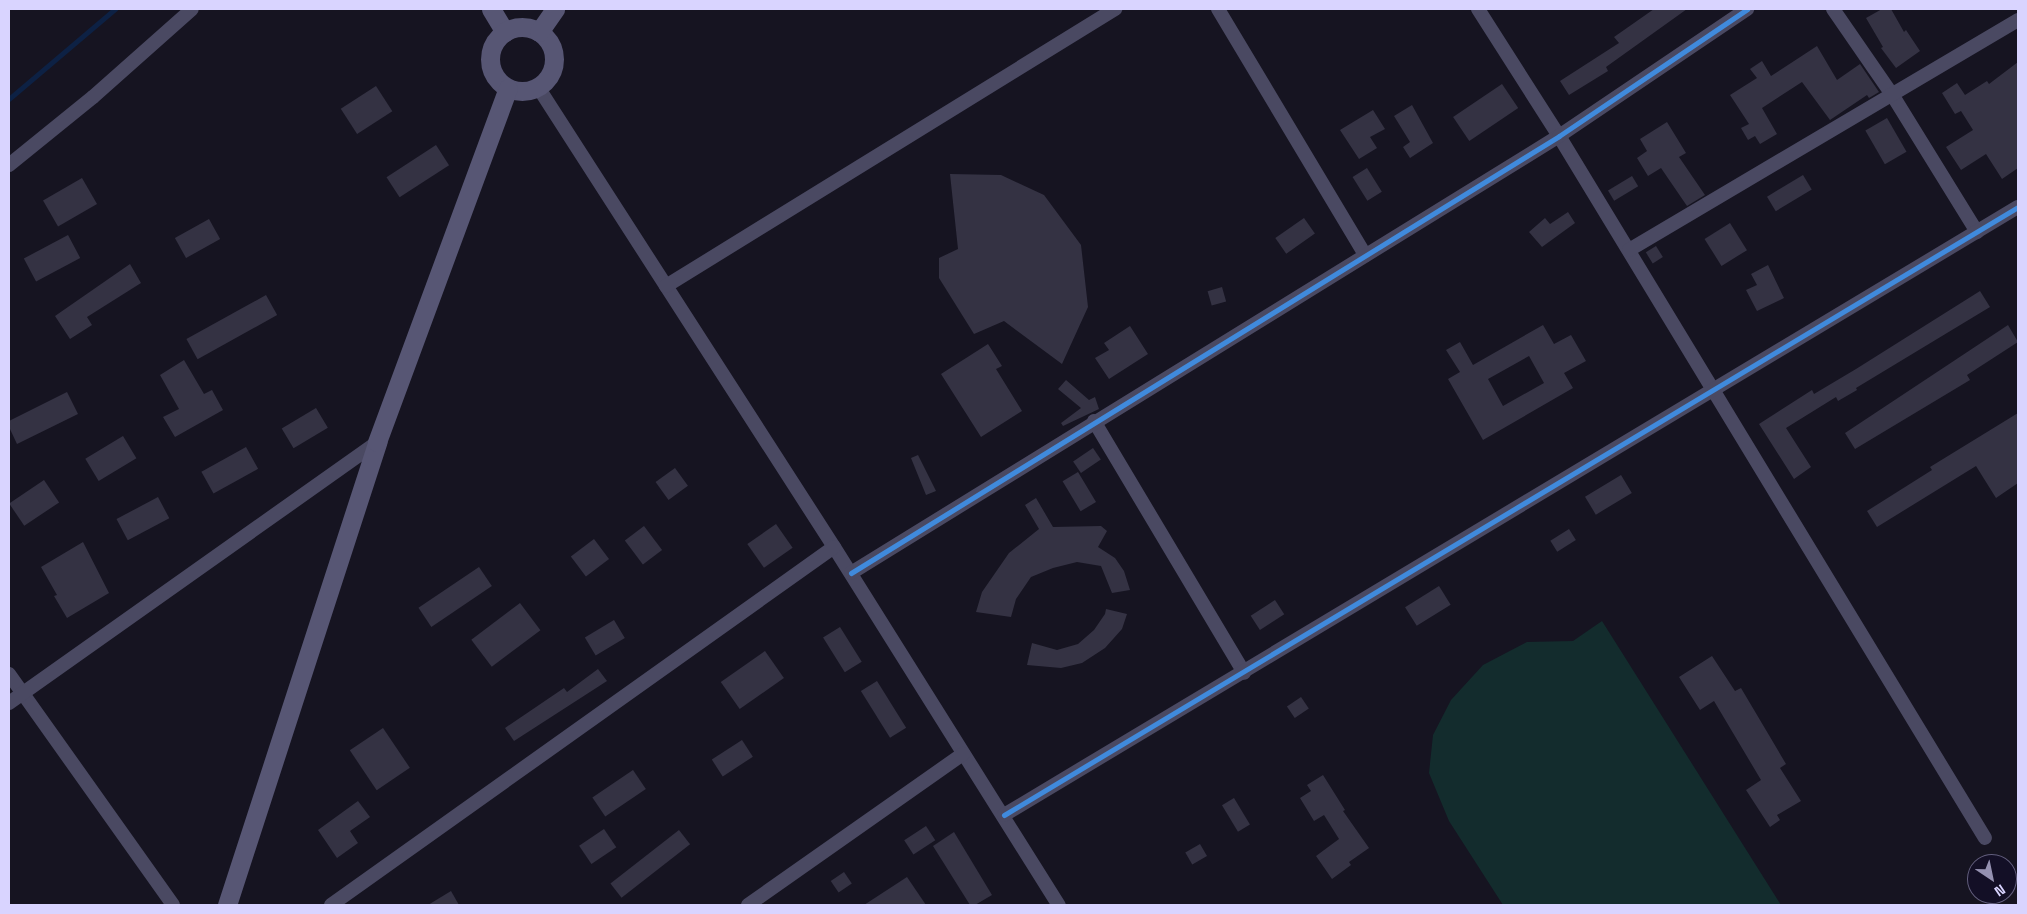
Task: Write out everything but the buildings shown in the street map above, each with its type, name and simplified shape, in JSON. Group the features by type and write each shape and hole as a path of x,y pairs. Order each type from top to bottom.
{"main road":[{"path":"491,9 505,32"},
{"path":"539,32 555,9"},
{"path":"516,28 528,28 539,32 548,41 554,52 554,66 548,78 538,87 529,90 508,88 498,80 491,68 491,54 496,42 505,32 516,28"},
{"path":"227,905 377,442 508,88"}],"street":[{"path":"9,165 93,97 192,9"},
{"path":"666,286 1115,9"},
{"path":"1218,9 1365,255"},
{"path":"1478,9 1629,250 1985,838"},
{"path":"851,573 1094,421 1559,136 1747,9"},
{"path":"1833,9 1893,96 1977,232"},
{"path":"1629,250 1893,96 2018,20"},
{"path":"538,87 851,573 963,754 1004,815 1058,905"},
{"path":"1004,815 2018,206"},
{"path":"1094,421 1244,672"},
{"path":"9,703 377,442"},
{"path":"331,905 834,547"},
{"path":"9,674 173,905"},
{"path":"748,905 963,754"}],"green space":[{"path":"1602,621 1781,905 1503,905 1449,821 1429,773 1433,735 1451,700 1483,665 1527,642 1573,641"}],"waterway":[{"path":"9,99 115,9"}],"cycle path":[{"path":"851,573 1559,136 1747,9"},
{"path":"1004,815 2018,207"}]}
